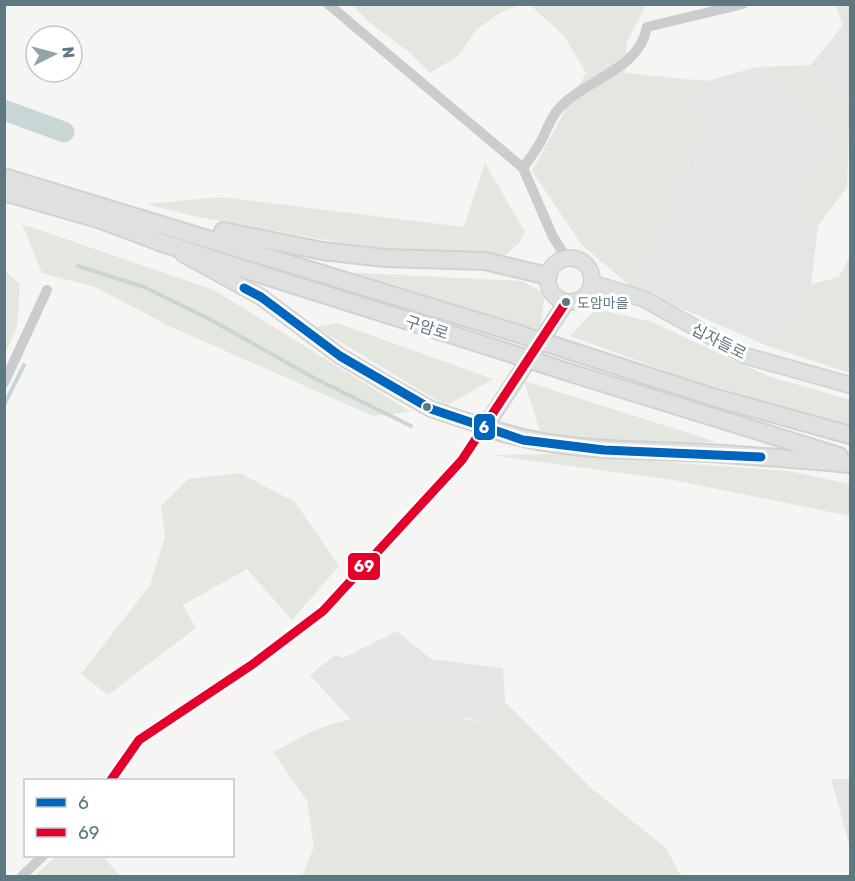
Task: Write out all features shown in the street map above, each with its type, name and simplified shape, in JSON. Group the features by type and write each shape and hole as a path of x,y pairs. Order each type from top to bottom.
{"main road":[{"name":"구암로","path":"4,177 83,199 516,333 713,397 850,435"},
{"name":"구암로","path":"4,192 101,220 162,243 850,462"},
{"path":"83,199 244,237 386,258 485,261 548,276"},
{"path":"485,427 523,440 604,450 708,453 850,462"}],"street":[{"path":"327,4 523,168 553,237 566,257"},
{"path":"523,168 556,112 585,86 632,59 645,42 647,27 743,4"},
{"path":"162,243 261,297 340,356 431,409 485,427"},
{"path":"566,257 586,264 590,270 592,284 580,300 566,302 554,295 548,276 554,264 566,257"},
{"name":"십자들로","path":"592,284 644,299 746,356 850,385"},
{"path":"4,383 47,290"},
{"path":"112,779 139,740 234,678 323,611 462,460 566,302"},
{"path":"21,876 42,857"}],"shaded area":[{"path":"352,5 519,5 498,14 476,30 458,56 430,73 409,52 369,22"},
{"path":"530,5 646,5 627,42 625,73 707,81 685,106 706,127 630,286 581,244 532,171 586,73 564,36"},
{"path":"835,5 850,5 850,97 812,83 811,65 843,25"},
{"path":"811,65 812,83 850,97 847,187 818,226 790,208 834,136 757,67"},
{"path":"757,67 835,136 790,208 818,226 811,284 768,346 630,286 706,128 685,106 707,81"},
{"path":"485,163 525,232 519,243 503,257 376,249 193,216 146,204 221,197 464,227"},
{"path":"22,224 214,290 411,412 373,416 171,327 95,287 42,273"},
{"path":"850,255 850,373 768,346 811,284 839,277"},
{"path":"5,271 20,284 17,327 5,354"},
{"path":"341,272 522,281 545,294 540,330"},
{"path":"596,309 652,322 768,376 850,400 850,427 680,376 570,336"},
{"path":"337,323 493,379 446,406 316,327"},
{"path":"524,381 717,442 601,443 540,431"},
{"path":"552,454 789,471 850,484 850,516 673,480 490,455"},
{"path":"240,473 295,502 339,566 292,620 247,569 183,605 196,628 108,695 81,674 150,585 165,537 161,506 188,479"},
{"path":"397,631 431,659 503,668 505,702 490,726 468,718 417,715 366,717 352,721 310,675 335,655 343,658"},
{"path":"505,702 591,788 666,848 681,876 302,876 314,847 307,801 273,752 318,729 359,718 381,715 449,716 490,726"},
{"path":"831,779 850,779 850,847"},
{"path":"55,857 104,857 120,876 35,876"}],"waterway":[{"path":"4,110 64,132"},
{"path":"78,266 144,287 209,319 318,380 411,426"},
{"path":"4,405 24,365"}],"transit line":[{"name":"6","path":"244,288 261,297 340,356 431,409 523,440 604,450 761,457"},
{"name":"69","path":"112,779 139,740 253,664 323,611 462,460 566,302"}],"place":[{"name":"도암마을","path":"566,302"}]}
